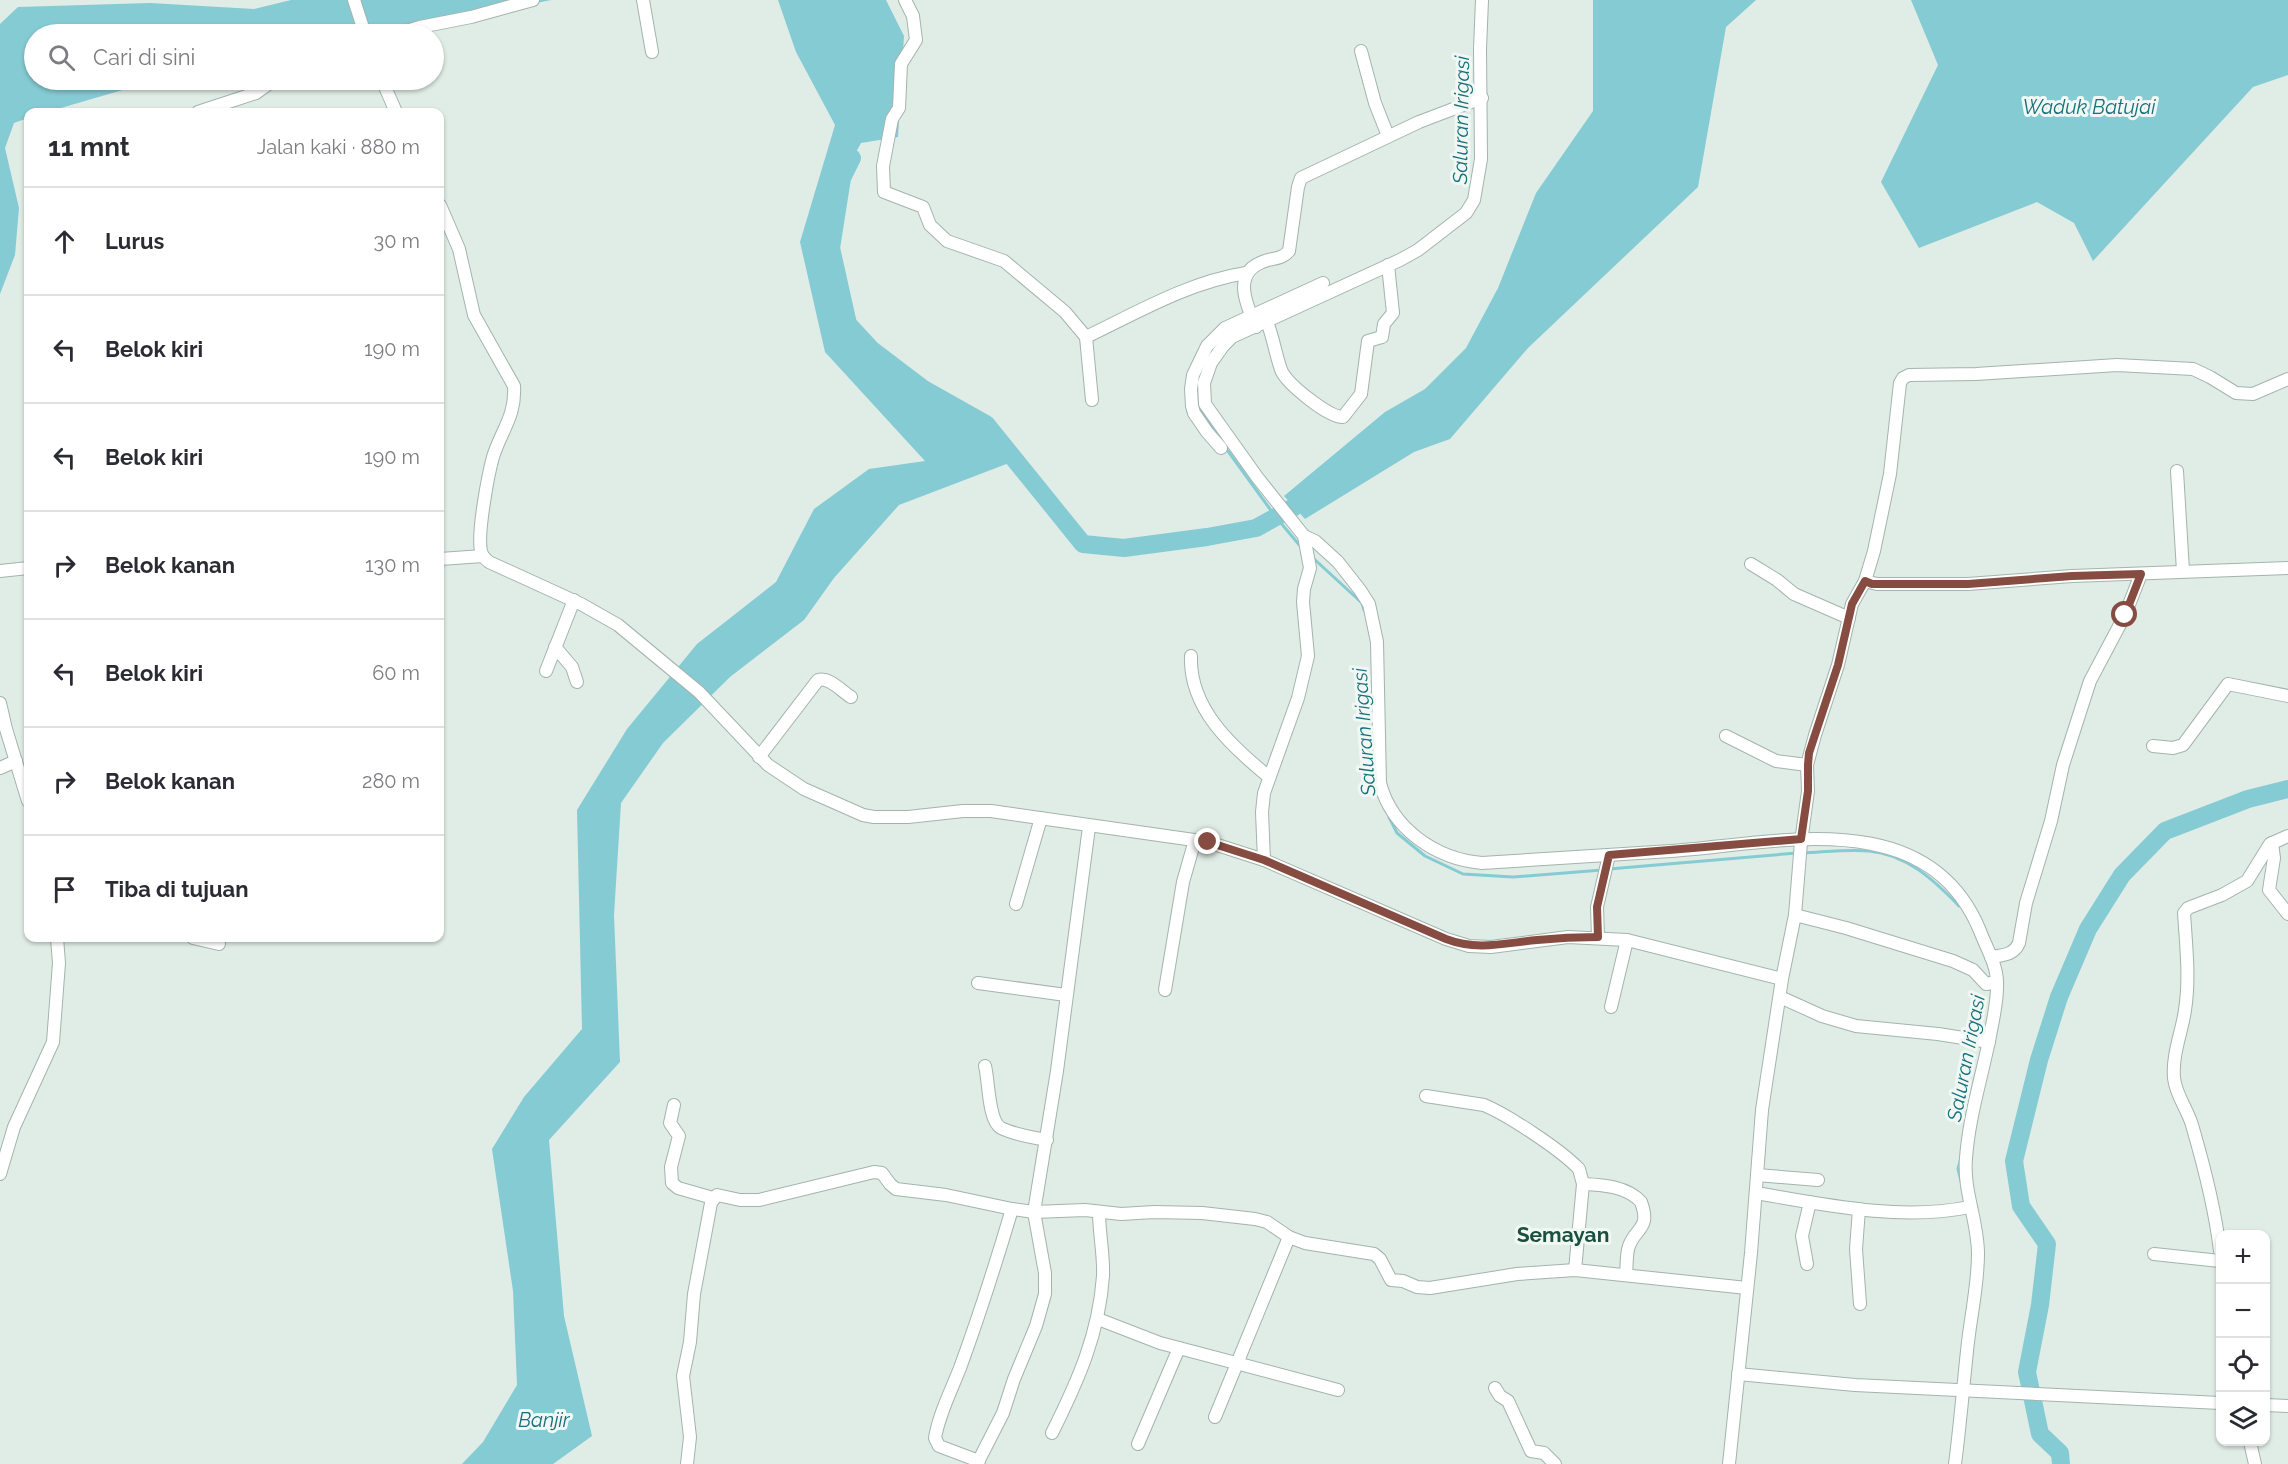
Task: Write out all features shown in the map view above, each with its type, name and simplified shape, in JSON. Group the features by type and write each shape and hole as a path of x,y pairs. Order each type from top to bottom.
{"street":[{"path":"436,24 478,16 533,0"},
{"path":"643,0 652,52"},
{"path":"905,0 913,16 916,40 901,64 900,108 892,119 884,166 884,192 923,207 930,225 947,241 1004,261 1065,312 1086,336 1092,400"},
{"path":"1256,321 1389,265 1418,250 1471,207 1481,159 1479,99 1482,0"},
{"path":"355,5 362,24"},
{"path":"1361,51 1375,103 1388,136"},
{"path":"210,108 260,90"},
{"path":"386,90 394,108"},
{"path":"1389,265 1394,310 1384,324 1382,337 1368,341 1361,394 1343,417 1337,417 1324,410 1283,373 1256,321 1244,289 1246,273 1255,264 1281,258 1289,251 1301,178 1388,136 1479,99"},
{"path":"444,214 459,249 474,315 514,386 515,396 510,420 492,460 481,528 480,540 483,556 489,562 574,600 618,625 692,687 777,773 804,789 863,814 897,817 991,811 1089,827 1195,840 1264,860 1446,939 1469,946 1491,946 1543,939 1598,937 1627,940 1782,979"},
{"path":"1086,336 1196,285 1246,273"},
{"path":"1221,448 1203,397 1207,373 1215,356 1227,341 1256,321 1323,282"},
{"path":"1729,1464 1762,1110 1782,979 1795,915 1808,791 1808,765 1815,735 1838,665 1854,600 1865,581 1874,551 1890,474 1899,384 1903,378 1910,375 1976,374 2117,365 2193,369 2236,393 2253,394 2288,379"},
{"path":"1213,428 1257,477 1305,544 1310,568 1303,602 1308,656 1298,698 1269,777 1262,812 1264,860"},
{"path":"2176,471 2183,571"},
{"path":"1305,544 1316,542 1338,562 1369,604 1377,642 1380,783 1388,804 1404,828 1421,841 1449,856 1474,862 1508,862 1801,845 1842,839 1873,843 1916,859 1942,877 1960,896 1974,917 1991,957 1992,983 1966,1158 1967,1208 1978,1250 1976,1285 1958,1390 1955,1464"},
{"path":"444,559 483,556"},
{"path":"1751,564 1794,594 1849,618"},
{"path":"0,571 24,568"},
{"path":"1865,581 1872,584 1926,586 2183,571 2288,568"},
{"path":"1991,957 2017,949 2026,903 2051,821 2063,765 2076,723 2090,681 2125,615 2141,574"},
{"path":"546,671 574,600"},
{"path":"555,647 572,667 577,682"},
{"path":"1191,656 1190,669 1195,691 1204,709 1248,760 1269,777"},
{"path":"759,757 818,680 823,678 829,681 851,697"},
{"path":"2152,746 2173,748 2183,745 2227,685 2288,696"},
{"path":"0,703 24,788"},
{"path":"1726,736 1776,761 1808,765"},
{"path":"0,768 16,761"},
{"path":"1016,904 1041,818"},
{"path":"1012,1209 989,1286 938,1424 935,1438 939,1446 978,1462 1003,1413 1043,1304 1045,1273 1034,1212 1047,1140 1089,827"},
{"path":"2216,1230 2207,1178 2191,1123 2177,1095 2174,1076 2176,1051 2187,991 2184,913 2188,908 2222,895 2247,881 2272,843 2288,836"},
{"path":"1165,990 1183,882 1195,840"},
{"path":"2272,843 2274,858 2270,890 2288,914"},
{"path":"1598,937 1597,907 1609,855"},
{"path":"1795,915 1953,961 1974,970 1992,983"},
{"path":"1611,1007 1627,940"},
{"path":"0,1174 14,1127 53,1042 59,963 57,942"},
{"path":"210,942 219,944"},
{"path":"978,983 1066,995"},
{"path":"1780,997 1812,1012 1856,1026 1938,1034 1984,1042"},
{"path":"985,1066 993,1116 997,1125 1047,1140"},
{"path":"1426,1096 1484,1105 1576,1165 1581,1172 1583,1184 1575,1269"},
{"path":"674,1105 670,1122 679,1136 671,1167 672,1183 678,1188 713,1198 720,1195 740,1200 759,1200 874,1172 882,1173 896,1189 946,1195 1034,1212 1220,1214 1262,1221 1289,1237 1322,1248 1372,1253 1380,1259 1391,1280 1400,1280 1425,1288 1517,1274 1575,1269 1747,1288"},
{"path":"1757,1175 1818,1180"},
{"path":"1583,1184 1626,1191 1641,1202 1644,1219 1629,1246 1626,1275"},
{"path":"1756,1193 1859,1209 1920,1213 1967,1208"},
{"path":"687,1464 690,1437 683,1376 689,1352 694,1294 713,1198"},
{"path":"1808,1264 1802,1236 1810,1202"},
{"path":"1859,1209 1856,1249 1860,1304"},
{"path":"1052,1432 1088,1355 1098,1319 1103,1266 1099,1212"},
{"path":"1215,1417 1289,1237"},
{"path":"2154,1254 2216,1261"},
{"path":"1098,1319 1179,1348 1338,1390"},
{"path":"1138,1444 1179,1348"},
{"path":"1738,1374 1855,1385 2216,1403"},
{"path":"1495,1388 1500,1396 1509,1401 1531,1450 1544,1453 1555,1464"},
{"path":"2270,1405 2288,1406"},
{"path":"2251,1446 2255,1464"}],"water":[{"path":"291,0 551,0 432,24 24,24 24,90 123,90 61,108 24,108 24,119 14,123 5,148 19,208 15,255 0,294 0,24 18,7 150,3 254,9"},
{"name":"Banjir","path":"778,0 886,0 904,36 898,137 861,143 842,178 831,248 848,324 872,350 922,388 986,424 1017,460 899,505 834,578 804,620 730,677 663,743 621,803 614,915 620,1062 549,1140 564,1316 592,1436 553,1464 462,1464 483,1442 517,1385 513,1291 492,1149 524,1097 582,1029 577,810 627,729 697,644 776,582 814,509 869,469 925,461 825,352 800,242 835,125 796,52"},
{"path":"1593,0 1756,0 1726,27 1698,187 1528,348 1450,439 1414,452 1305,519 1284,496 1385,412 1425,389 1466,348 1498,288 1536,193 1593,111"},
{"name":"Waduk Batujai","path":"1911,0 2288,0 2288,75 2253,87 2093,261 2074,223 2037,202 1919,248 1881,182 1938,65"}],"waterway":[{"path":"852,158 842,178 831,248 848,324 872,350 922,388 986,424 1083,544 1124,548 1207,537 1256,528 1294,507"},
{"name":"Saluran Irigasi","path":"1200,407 1217,435"},
{"name":"Saluran Irigasi","path":"1225,447 1275,516 1301,547"},
{"name":"Saluran Irigasi","path":"1313,558 1362,603 1364,610"},
{"path":"2061,1464 2060,1453 2040,1434 2027,1372 2040,1305 2047,1244 2021,1206 2014,1161 2039,1060 2059,997 2088,929 2122,875 2165,831 2248,799 2288,789"},
{"name":"Saluran Irigasi","path":"1389,817 1397,833 1425,856 1463,874 1513,877 1602,870"},
{"name":"Saluran Irigasi","path":"1803,853 1861,850 1895,857 1929,878 1959,906"},
{"name":"Saluran Irigasi","path":"1609,869 1797,853"},
{"name":"Saluran Irigasi","path":"1961,1158 1958,1169 1961,1181"}],"district":[{"name":"Semayan","path":"1563,1235"}],"route":[{"path":"1208,842 1264,860 1446,939 1469,946 1491,946 1568,937 1598,937 1597,907 1609,855 1801,839 1808,791 1809,753 1826,708 1844,646 1852,604 1865,581 1872,584 1926,586 2015,582 2072,576 2141,574 2125,615"}]}
